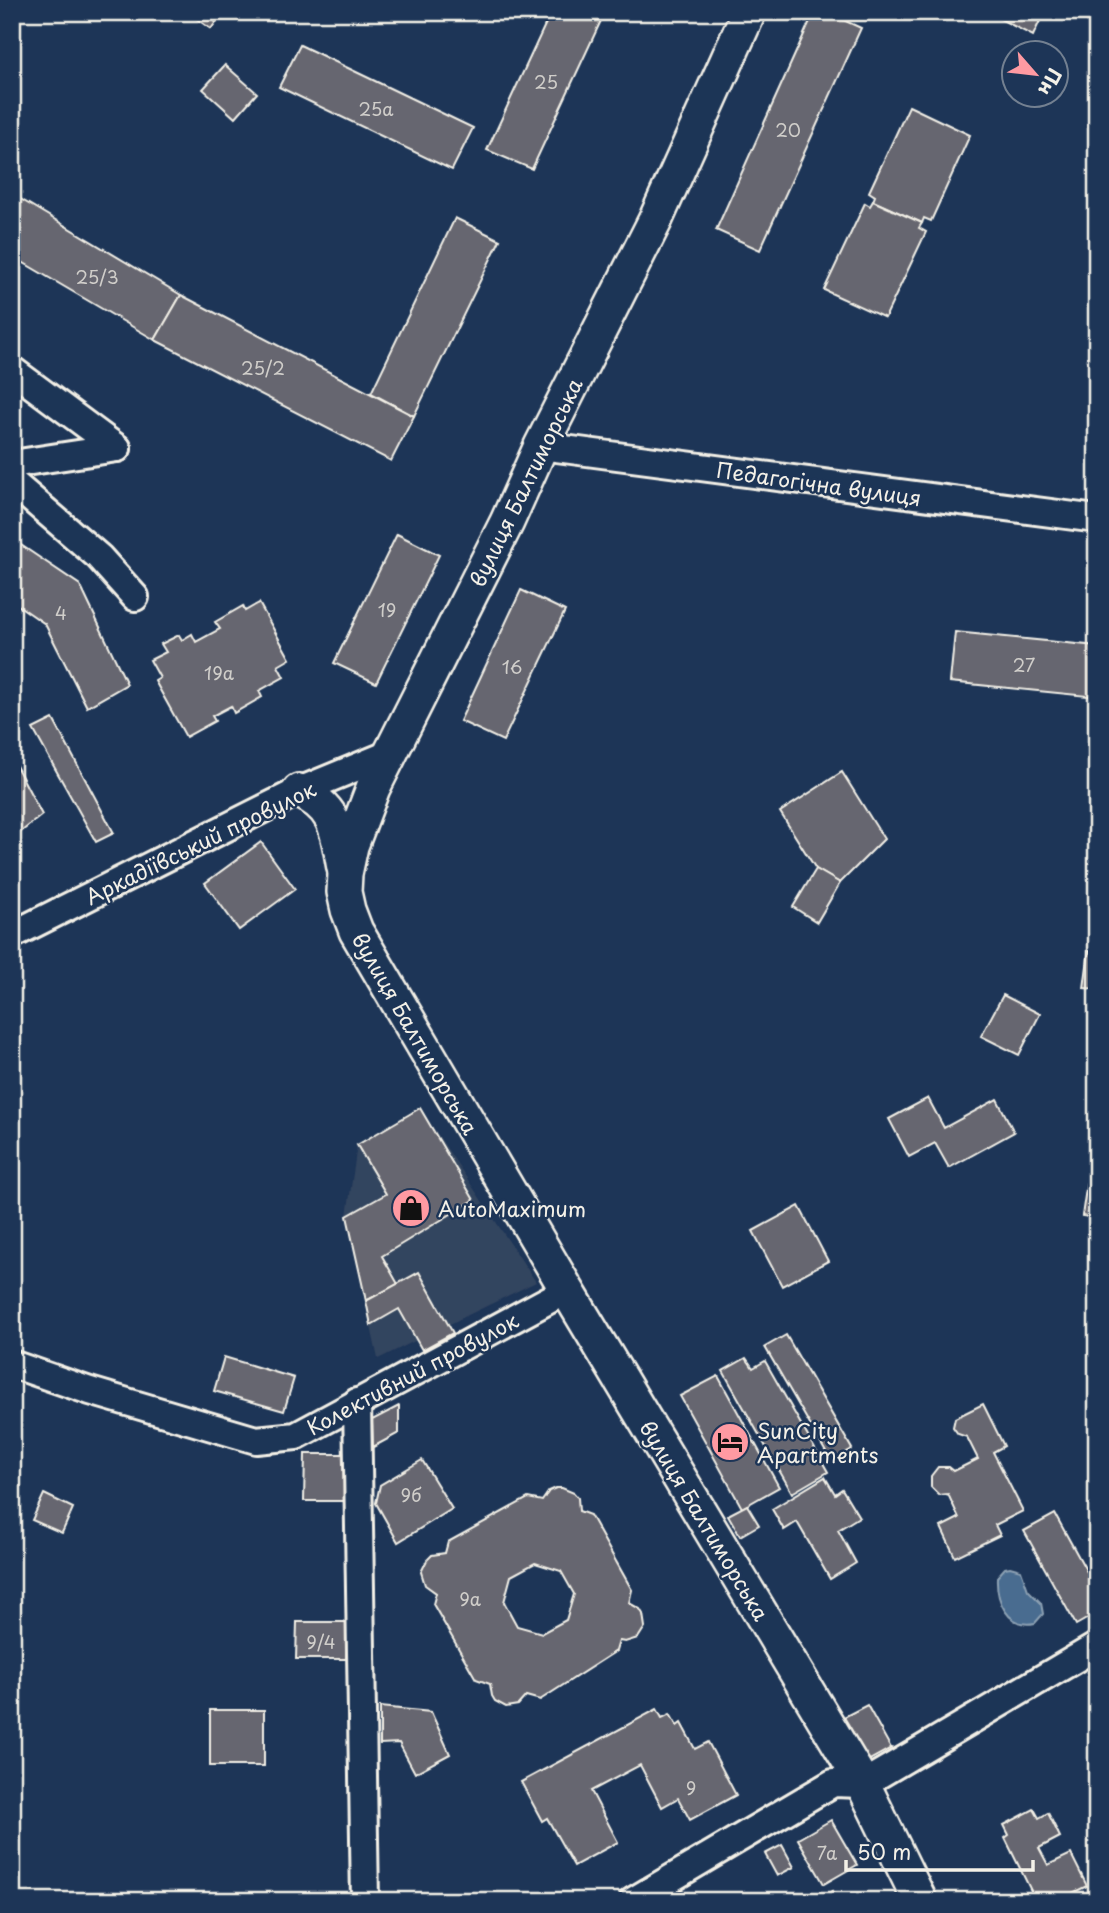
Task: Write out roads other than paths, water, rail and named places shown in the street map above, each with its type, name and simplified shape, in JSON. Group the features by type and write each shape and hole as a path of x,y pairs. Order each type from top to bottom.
{"main road":[{"name":"вулиця Балтиморська","path":"749,12 654,221 541,446 507,522 389,754 359,821 345,874 348,910 356,931 567,1290 863,1784 920,1901"},
{"path":"299,792 314,798 325,807 332,818 345,874"}],"street":[{"path":"12,370 117,448 12,464"},
{"name":"Педагогічна вулиця","path":"541,446 1097,519"},
{"path":"12,482 99,557 135,597"},
{"name":"Аркадіївський провулок","path":"12,935 299,792 389,754"},
{"name":"Колективний провулок","path":"12,1363 90,1391 257,1440 296,1436 567,1290"},
{"path":"357,1402 365,1901"},
{"path":"633,1901 833,1783 863,1784 1097,1646"}],"place":[{"name":"AutoMaximum","path":"411,1208"},
{"name":"SunCity Apartments","path":"730,1442"}]}
